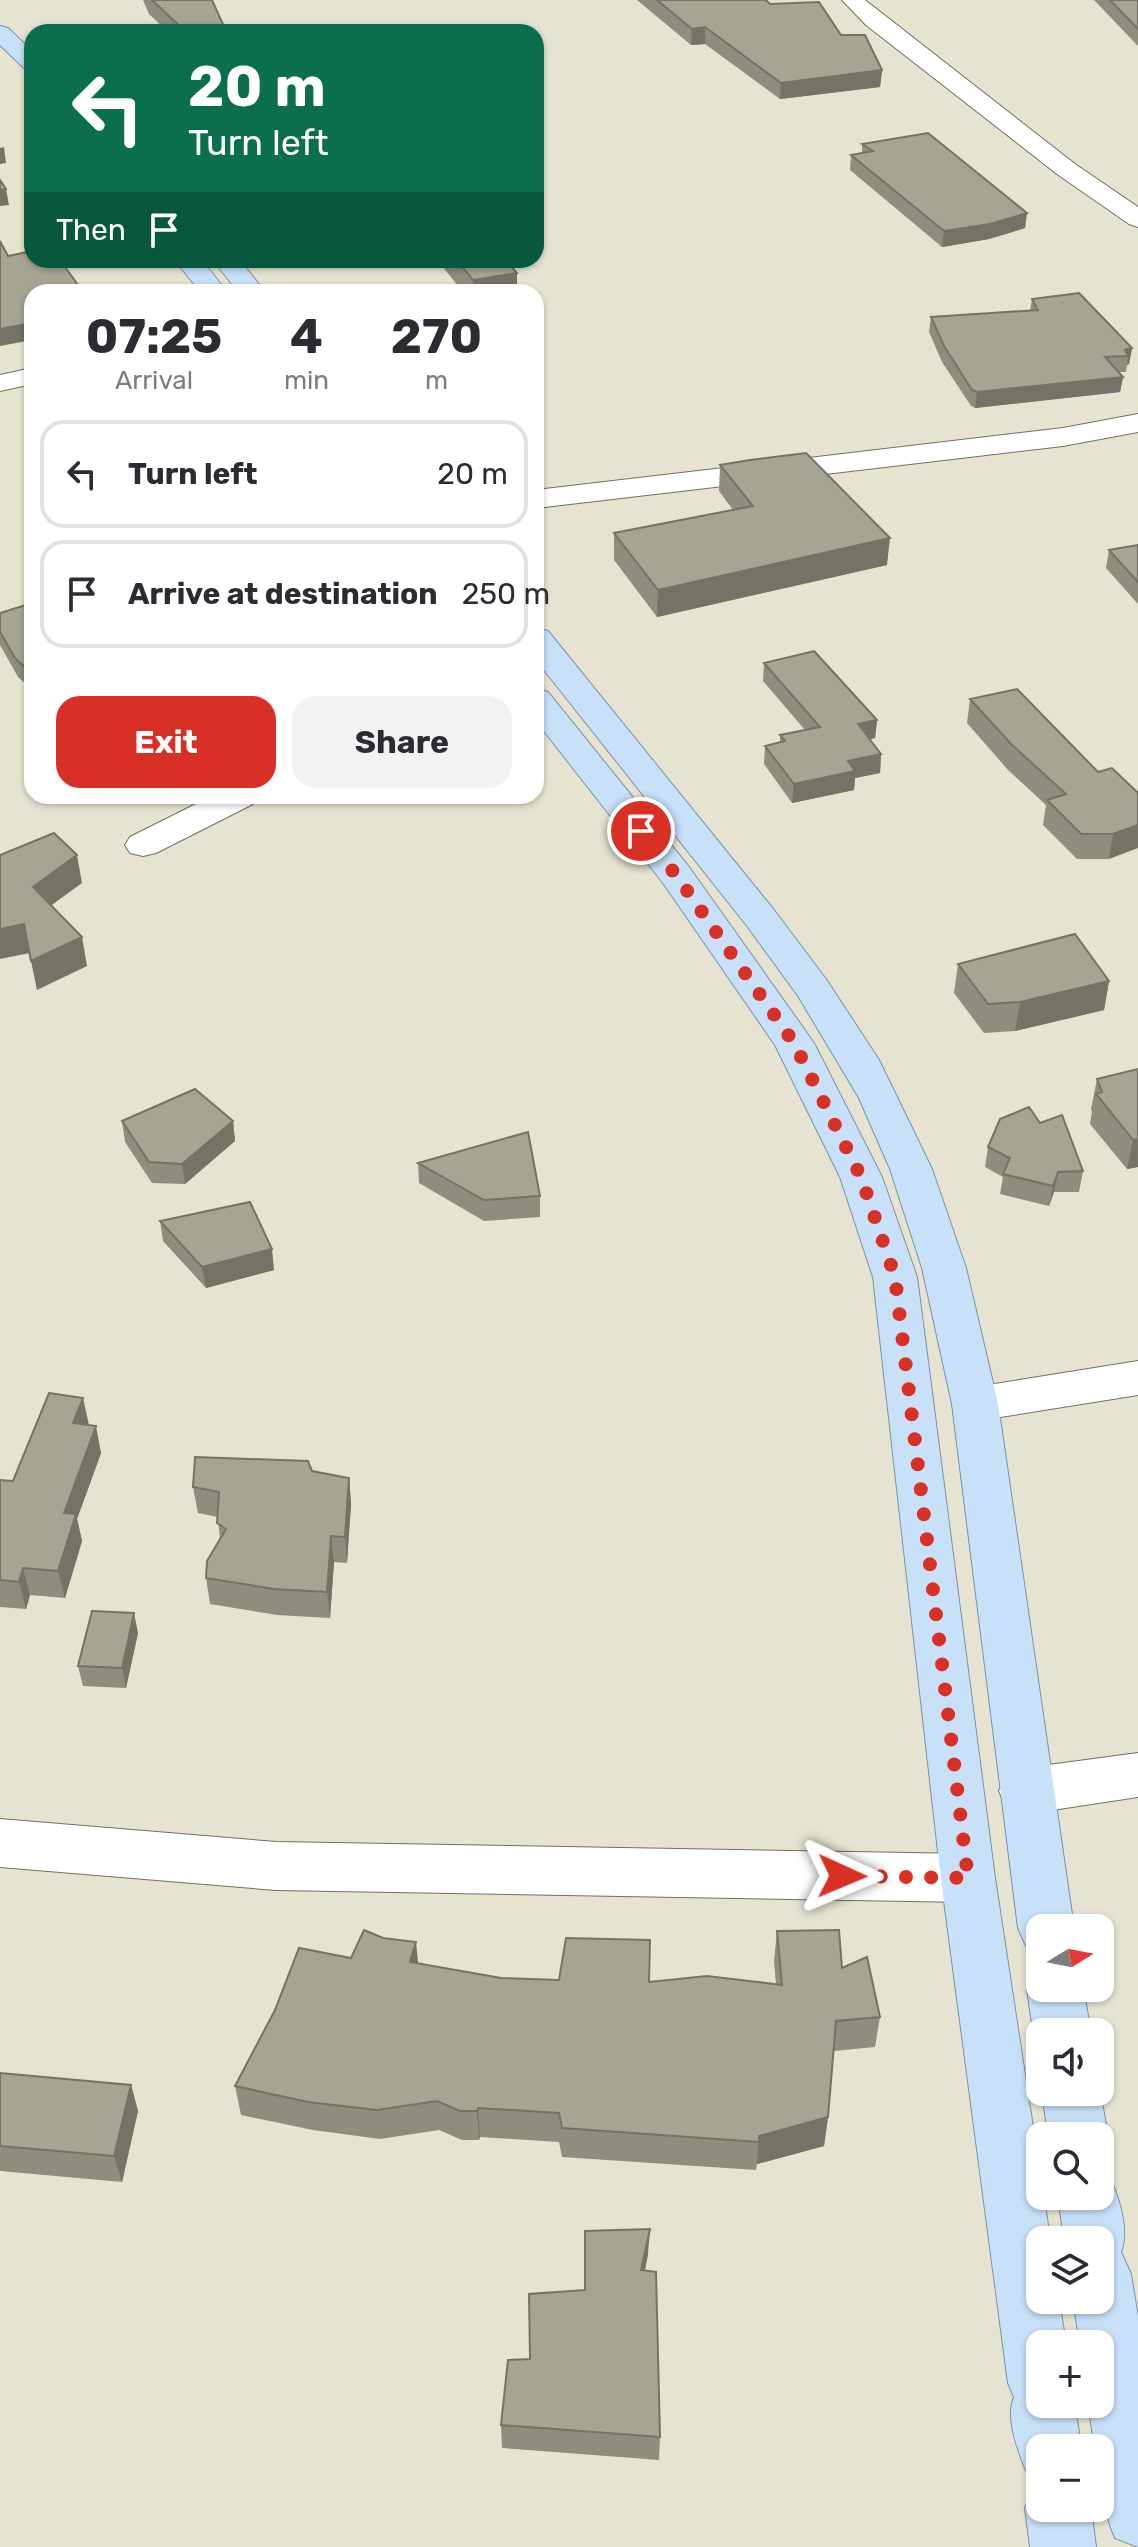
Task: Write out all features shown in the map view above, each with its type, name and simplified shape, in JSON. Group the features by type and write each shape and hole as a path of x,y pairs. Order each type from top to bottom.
{"main road":[{"path":"0,33 24,56"},
{"path":"194,268 208,284"},
{"path":"232,268 246,284"},
{"path":"544,653 790,954 850,1046 897,1134 933,1226 959,1319 975,1404 1044,1914"},
{"path":"544,709 676,875 794,1043 861,1177 895,1277 968,1878 1032,2330"},
{"path":"1106,2314 1138,2515"},
{"path":"1060,2522 1063,2547"}],"street":[{"path":"853,0 874,20 1054,160 1138,219"},
{"path":"0,383 24,378"},
{"path":"544,498 1063,437 1138,423"},
{"path":"143,845 224,804"},
{"path":"975,1404 1138,1378"},
{"path":"1026,1791 1138,1775"},
{"path":"0,1843 276,1866 968,1878"}],"building":[{"path":"152,0 212,0 223,24 178,24"},
{"path":"657,0 766,0 770,4 819,2 841,35 865,35 882,70 781,83 705,27 692,29"},
{"path":"1110,0 1138,0 1138,29"},
{"path":"928,133 1027,213 990,224 944,231 851,155 873,151 862,144"},
{"path":"0,241 8,256 24,253 24,268 66,268 77,284 24,284 24,324 0,329"},
{"path":"463,268 513,268 517,273 473,280"},
{"path":"1079,293 1132,348 1125,350 1128,356 1105,357 1123,377 977,392 972,390 944,346 931,317 1038,310 1032,299"},
{"path":"806,453 890,538 658,590 614,533 753,506 720,465"},
{"path":"1138,545 1138,582 1109,550"},
{"path":"24,606 24,666 15,658 0,632 0,613"},
{"path":"814,651 877,720 858,724 881,754 848,761 855,771 794,784 765,746 785,741 780,735 820,727 764,663"},
{"path":"1017,689 1098,772 1112,768 1138,793 1138,825 1113,834 1081,834 1047,800 1066,794 1012,745 970,699"},
{"path":"54,833 77,855 33,887 82,937 31,961 24,924 0,929 0,855"},
{"path":"1075,934 1109,981 1020,1002 988,1004 958,964"},
{"path":"1138,1069 1138,1139 1133,1140 1096,1094 1102,1092 1097,1079"},
{"path":"195,1089 233,1121 182,1164 149,1162 122,1121"},
{"path":"1029,1107 1040,1123 1062,1115 1083,1171 1058,1172 1053,1186 1003,1174 1010,1158 988,1147 1000,1119"},
{"path":"528,1132 540,1196 484,1200 418,1163"},
{"path":"250,1202 272,1249 202,1267 160,1221"},
{"path":"49,1393 83,1398 73,1423 96,1426 64,1513 76,1514 58,1571 23,1568 19,1582 0,1580 0,1480 13,1481"},
{"path":"195,1457 308,1461 312,1471 349,1478 345,1537 331,1536 327,1592 274,1589 206,1578 207,1561 226,1529 217,1523 219,1492 193,1487"},
{"path":"92,1611 134,1613 122,1668 78,1666"},
{"path":"364,1930 383,1938 416,1942 410,1962 501,1978 559,1980 566,1938 650,1940 649,1982 707,1976 782,1985 777,1931 839,1930 842,1968 867,1957 880,2017 836,2021 828,2117 759,2136 759,2142 562,2128 559,2113 478,2108 477,2111 460,2111 437,2101 377,2110 308,2102 235,2086 275,2010 299,1948 351,1958"},
{"path":"0,2073 131,2085 114,2156 0,2146"},
{"path":"650,2229 641,2270 656,2272 660,2437 501,2425 508,2360 530,2359 529,2294 585,2290 585,2231"}],"route":[{"path":"641,831 676,875 794,1043 861,1177 895,1277 968,1878 842,1876"}]}
